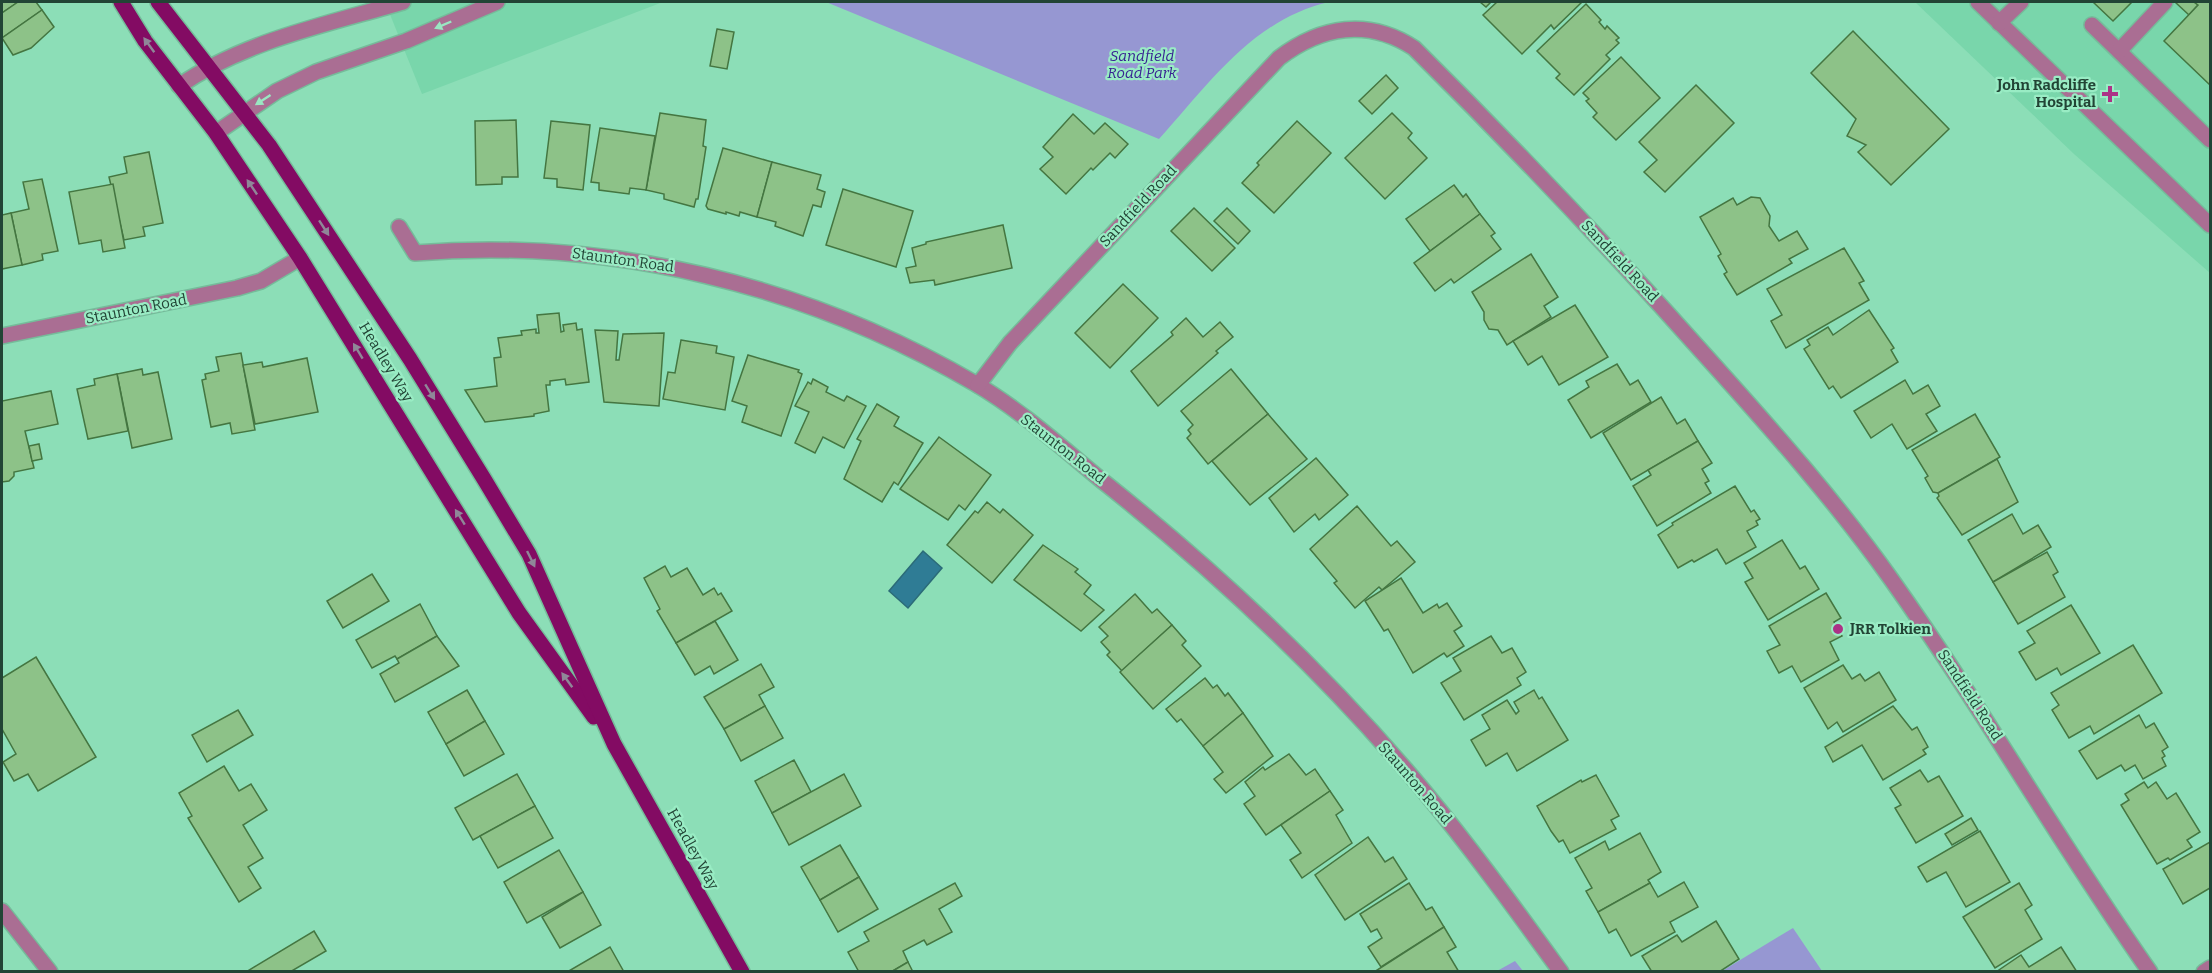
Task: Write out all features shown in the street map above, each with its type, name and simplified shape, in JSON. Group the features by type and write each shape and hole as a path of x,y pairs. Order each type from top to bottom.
{"main road":[{"name":"Headley Way","path":"121,2 145,40 216,133 300,258 519,613 614,744"},
{"name":"Headley Way","path":"158,2 269,145 410,359 518,535 529,554 614,744 742,972"}],"street":[{"path":"179,86 207,66 272,42 403,2"},
{"path":"216,133 277,91 316,72 406,40 496,2"},
{"path":"1978,2 2211,225"},
{"path":"1999,23 2021,2"},
{"path":"2119,51 2166,2"},
{"path":"2092,25 2211,140"},
{"name":"Sandfield Road","path":"978,385 1010,344 1278,58 1293,47 1317,36 1344,29 1367,28 1401,40 1414,48 1503,136 1593,231 1819,486 1890,578 1938,647 2150,972"},
{"name":"Staunton Road","path":"399,227 415,252 494,248 582,252 685,269 813,308 915,352 978,385 1036,426 1166,531 1299,656 1420,787 1479,860 1561,972"},
{"name":"Staunton Road","path":"2,336 237,288 261,281 300,258"},
{"path":"2,911 50,972"},
{"path":"2204,972 2211,968"}],"shaded area":[{"path":"385,2 663,2 422,94"},
{"name":"John Radcliffe Hospital","path":"1915,2 2210,2 2210,273 2074,154"},
{"path":"923,551 942,568 908,608 889,591"}],"green space":[{"name":"Sandfield Road Park","path":"826,2 1329,2 1277,23 1255,39 1214,76 1159,139"},
{"path":"1793,928 1822,971 1722,971"},
{"path":"1515,961 1523,971 1497,971"}],"building":[{"path":"2,2 18,2 2,13"},
{"path":"18,2 36,2 42,10 2,38 2,13"},
{"path":"1480,2 1491,2 1486,7"},
{"path":"1497,2 1582,2 1554,29 1551,25 1522,54 1483,15"},
{"path":"2093,2 2132,2 2113,21"},
{"path":"2175,2 2194,2 2198,5 2189,15"},
{"path":"2194,2 2210,2 2210,85 2164,41 2198,5"},
{"path":"1586,4 1601,20 1599,22 1605,29 1607,26 1619,38 1616,40 1619,43 1606,55 1610,59 1574,95 1556,78 1560,74 1537,51"},
{"path":"42,10 54,27 31,48 13,55 2,38"},
{"path":"717,29 734,32 727,69 710,66"},
{"path":"1853,31 1949,129 1891,185 1858,152 1866,145 1847,136 1856,119 1811,73"},
{"path":"1621,57 1660,98 1616,140 1593,117 1597,113 1586,101 1589,99 1583,93"},
{"path":"1386,75 1398,88 1372,114 1359,101"},
{"path":"1696,85 1734,123 1665,192 1644,172 1657,160 1639,142"},
{"path":"660,113 706,120 703,146 706,147 698,199 694,207 664,199 664,194 646,190"},
{"path":"1392,113 1412,133 1408,138 1427,158 1385,199 1345,158"},
{"path":"1073,114 1094,134 1105,123 1128,144 1115,158 1110,153 1093,170 1091,168 1066,194 1040,169 1053,157 1043,147"},
{"path":"516,120 518,177 502,177 502,184 476,185 475,121"},
{"path":"551,121 590,125 583,190 557,187 557,179 544,178"},
{"path":"1297,121 1331,153 1274,213 1242,183 1259,165 1257,163"},
{"path":"600,128 655,136 646,190 630,188 629,194 599,190 599,183 591,182"},
{"path":"723,148 772,162 757,217 740,212 739,216 726,212 726,214 708,209 706,206"},
{"path":"149,152 163,223 143,227 145,236 124,240 109,177 127,173 124,157"},
{"path":"772,162 821,175 817,189 825,192 821,207 813,205 803,236 775,226 776,222 757,217"},
{"path":"42,179 58,251 42,254 43,260 22,265 11,213 29,209 23,182"},
{"path":"113,184 125,248 103,252 101,240 79,244 69,192"},
{"path":"1454,185 1463,197 1466,194 1480,214 1430,251 1406,219"},
{"path":"843,189 913,211 896,267 826,245"},
{"path":"1751,197 1760,198 1770,216 1769,226 1779,241 1797,231 1808,249 1789,259 1792,263 1737,295 1724,274 1727,272 1718,256 1721,254 1700,217 1733,198 1737,205"},
{"path":"1194,208 1235,248 1212,271 1171,231"},
{"path":"1227,208 1250,231 1238,244 1214,221"},
{"path":"11,213 22,265 2,269 2,215"},
{"path":"1480,214 1495,233 1491,236 1501,249 1454,283 1451,279 1435,291 1414,263"},
{"path":"1003,225 1012,268 935,285 934,280 910,283 906,268 916,266 912,248 926,244 926,242"},
{"path":"1844,248 1864,281 1859,283 1869,300 1786,348 1771,321 1782,315 1767,289"},
{"path":"1531,254 1558,297 1544,306 1551,317 1507,345 1498,330 1489,329 1484,320 1484,312 1472,292"},
{"path":"1123,284 1158,318 1110,368 1075,333"},
{"path":"1575,305 1608,357 1559,385 1542,356 1528,365 1513,341"},
{"path":"1869,310 1894,348 1891,350 1898,362 1841,398 1833,386 1829,389 1804,349 1810,345 1807,340 1828,327 1833,335"},
{"path":"559,313 561,332 564,331 563,325 576,323 577,330 582,329 589,382 566,385 565,379 550,381 550,385 546,385 549,411 534,414 534,416 485,422 465,390 497,386 494,358 501,357 498,338 522,335 521,331 536,329 536,333 539,333 537,315"},
{"path":"1186,318 1203,337 1220,322 1233,337 1158,406 1131,371 1173,335 1171,332"},
{"path":"595,330 618,331 616,360 619,360 623,334 664,333 659,406 604,402"},
{"path":"681,340 717,346 716,353 734,357 725,410 663,399 668,372 675,373"},
{"path":"241,353 255,430 232,434 230,423 211,427 202,380 206,379 205,374 219,371 216,357"},
{"path":"748,355 799,370 798,372 802,374 781,436 742,422 747,406 732,401"},
{"path":"307,358 318,412 255,424 243,365 262,362 263,367"},
{"path":"1617,364 1630,385 1638,380 1651,402 1591,438 1568,400 1589,387 1586,381"},
{"path":"142,369 143,375 158,372 172,439 132,448 117,374"},
{"path":"1231,369 1268,414 1208,464 1187,438 1191,434 1188,430 1193,425 1181,411"},
{"path":"117,374 128,431 88,439 77,389 95,385 94,379"},
{"path":"813,379 828,387 826,392 844,401 847,396 866,406 844,448 823,437 815,453 795,443 809,412 795,406 808,382 811,384"},
{"path":"1905,380 1913,394 1928,385 1940,406 1926,414 1937,431 1907,449 1892,424 1871,438 1854,411"},
{"path":"51,391 58,424 25,431 34,468 14,472 14,476 9,481 2,482 2,401"},
{"path":"1661,397 1677,424 1685,419 1698,441 1631,480 1603,433"},
{"path":"877,404 899,417 894,426 923,443 898,485 894,482 882,502 844,479 861,441 857,439"},
{"path":"1268,414 1307,459 1250,505 1212,461"},
{"path":"1975,414 2000,457 1938,493 1933,492 1925,478 1928,476 1912,450"},
{"path":"939,437 991,475 965,510 959,505 948,520 900,489"},
{"path":"1698,441 1712,463 1702,469 1709,481 1705,483 1711,493 1657,526 1633,486 1651,475 1648,470"},
{"path":"39,444 42,459 32,461 29,446"},
{"path":"1316,458 1348,495 1319,520 1315,514 1294,532 1269,498"},
{"path":"1997,459 2018,502 1962,535 1937,498 1938,493"},
{"path":"1735,486 1751,512 1754,510 1760,519 1756,521 1758,525 1747,531 1756,547 1726,564 1717,549 1678,568 1658,535 1673,525 1672,523"},
{"path":"987,502 1000,513 1003,509 1033,535 992,583 947,545 975,511 978,513"},
{"path":"1357,506 1391,546 1397,541 1415,562 1382,590 1379,587 1355,608 1334,583 1337,581 1310,549"},
{"path":"2012,514 2023,534 2038,525 2051,547 1993,582 1968,540"},
{"path":"1782,540 1800,569 1805,566 1819,589 1768,620 1745,582 1753,578 1744,563"},
{"path":"1043,545 1078,569 1075,572 1091,585 1084,594 1104,610 1081,631 1014,580"},
{"path":"2047,552 2058,572 2053,575 2065,597 2018,624 1993,582"},
{"path":"665,566 671,577 687,568 703,595 714,588 718,595 721,593 732,611 676,643 657,611 660,609 644,578"},
{"path":"372,574 389,601 343,628 327,601"},
{"path":"1401,578 1423,613 1437,604 1439,608 1447,603 1462,626 1454,631 1464,646 1447,657 1444,653 1413,673 1388,629 1384,631 1365,601"},
{"path":"1826,593 1841,618 1834,622 1842,636 1830,642 1839,660 1801,682 1792,666 1779,673 1767,651 1780,645 1769,626"},
{"path":"1135,594 1152,613 1157,609 1172,625 1122,671 1107,655 1110,652 1101,642 1108,636 1099,627"},
{"path":"420,604 437,636 397,659 395,656 372,668 356,640"},
{"path":"2071,605 2100,653 2061,675 2057,668 2036,680 2019,652 2035,643 2027,631"},
{"path":"715,621 738,660 714,674 710,666 695,675 676,643"},
{"path":"1172,625 1186,641 1182,645 1201,666 1153,709 1120,672"},
{"path":"437,636 459,666 395,702 380,674 399,663 397,659"},
{"path":"1491,636 1502,653 1512,648 1526,672 1517,678 1521,685 1464,720 1441,683 1461,671 1453,658"},
{"path":"2133,645 2162,693 2094,734 2090,726 2069,738 2052,710 2059,705 2051,693"},
{"path":"36,657 96,757 38,791 28,774 14,781 3,762 16,754 2,729 2,678"},
{"path":"761,664 774,687 759,695 765,706 724,729 704,697"},
{"path":"1843,665 1852,679 1860,674 1865,681 1879,672 1896,700 1843,732 1837,722 1828,729 1804,688"},
{"path":"1205,678 1213,688 1217,685 1225,696 1228,693 1243,713 1203,746 1181,719 1177,722 1166,709"},
{"path":"467,690 485,721 446,744 428,712"},
{"path":"1534,690 1539,699 1542,697 1568,740 1517,771 1507,753 1486,766 1471,740 1490,729 1482,715 1507,700 1516,714 1519,711 1514,702"},
{"path":"765,706 783,738 741,761 724,729"},
{"path":"1893,706 1912,730 1917,727 1928,747 1923,750 1926,754 1883,780 1862,745 1833,762 1825,747"},
{"path":"238,710 253,735 207,762 192,735"},
{"path":"1243,713 1273,756 1226,793 1214,779 1223,772 1203,746"},
{"path":"2139,715 2146,728 2154,723 2168,747 2162,751 2165,756 2162,758 2166,766 2143,779 2135,765 2125,771 2121,765 2097,779 2079,751"},
{"path":"485,721 504,754 464,776 446,744"},
{"path":"1289,754 1306,775 1315,769 1330,791 1266,835 1244,804 1255,796 1245,782 1263,767 1265,770"},
{"path":"794,760 811,792 772,813 755,781"},
{"path":"224,766 239,791 251,784 267,810 243,825 263,858 248,867 261,888 239,902 188,818 192,816 179,793"},
{"path":"1920,770 1928,782 1939,776 1963,816 1916,843 1895,808 1901,805 1890,788"},
{"path":"517,774 535,806 473,840 455,808"},
{"path":"844,774 861,806 789,845 772,813"},
{"path":"1596,775 1619,816 1611,820 1616,829 1570,853 1563,840 1559,842 1551,831 1537,806 1581,780 1582,782"},
{"path":"2144,782 2148,788 2156,782 2167,799 2176,793 2200,832 2187,840 2192,847 2170,860 2168,858 2157,864 2121,805 2129,800 2125,794"},
{"path":"1330,791 1343,810 1336,815 1352,843 1302,878 1290,860 1301,853 1281,825"},
{"path":"535,806 553,838 498,868 480,836"},
{"path":"1971,818 1978,830 1952,845 1945,834"},
{"path":"1980,831 2010,882 1966,907 1946,872 1927,882 1918,867"},
{"path":"1640,833 1661,872 1648,880 1650,883 1598,912 1586,891 1592,888 1575,858 1605,841 1609,850"},
{"path":"1368,837 1385,862 1393,857 1407,879 1345,920 1315,875"},
{"path":"2210,842 2210,888 2183,904 2163,869"},
{"path":"840,845 859,877 820,900 801,867"},
{"path":"559,850 583,892 527,923 504,882"},
{"path":"859,877 878,909 838,932 820,900"},
{"path":"1684,882 1698,907 1670,922 1675,932 1631,956 1616,929 1609,933 1598,912 1650,883 1658,897"},
{"path":"955,883 962,896 939,909 952,932 927,945 924,940 903,951 908,962 891,972 859,972 848,952 869,941 864,932"},
{"path":"1409,883 1426,910 1432,907 1444,927 1381,967 1368,947 1382,938 1377,929 1371,932 1360,914"},
{"path":"2019,883 2032,905 2025,910 2042,939 1995,968 1963,917"},
{"path":"583,892 601,925 560,948 542,917"},
{"path":"1716,921 1739,959 1719,972 1652,972 1642,956 1677,935 1682,942"},
{"path":"1444,927 1456,947 1447,952 1459,972 1374,972"},
{"path":"314,931 326,951 290,972 246,972"},
{"path":"610,947 624,972 567,972"},
{"path":"2061,947 2077,972 1996,972 2021,955 2029,967"},
{"path":"908,962 913,972 891,972"}],"place":[{"name":"John Radcliffe Hospital","path":"2110,94"},
{"name":"JRR Tolkien","path":"1838,629"}]}
